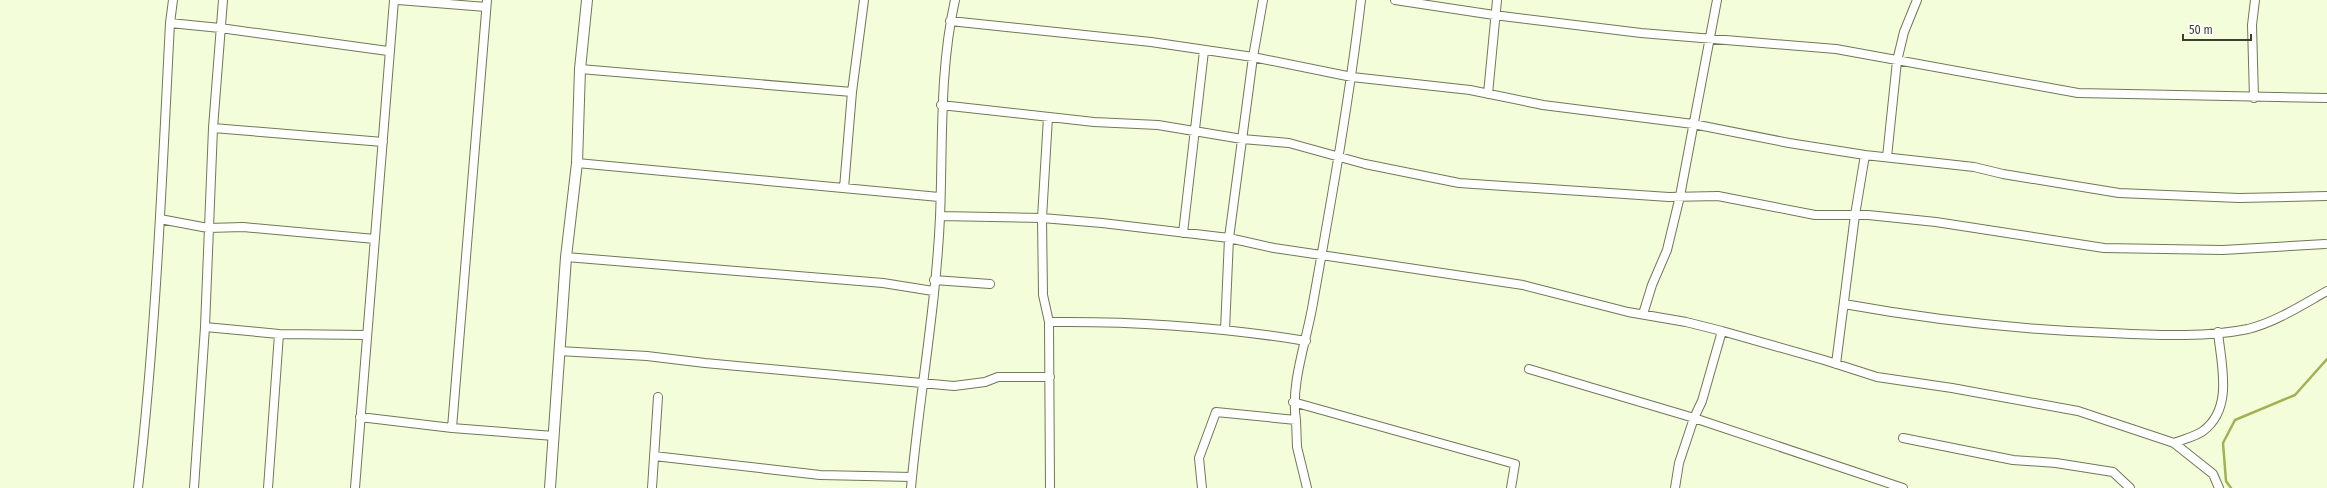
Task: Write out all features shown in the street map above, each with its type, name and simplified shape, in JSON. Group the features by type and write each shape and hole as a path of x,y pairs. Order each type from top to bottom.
{"street":[{"path":"138,488 147,410 160,220 170,23 173,0"},
{"path":"194,488 205,327 213,128 223,0"},
{"path":"355,488 366,335 383,142 388,51 394,0"},
{"path":"398,0 487,4 452,428"},
{"path":"550,488 566,257 577,163 580,69 587,0"},
{"path":"844,188 852,92 864,0"},
{"path":"911,488 940,216 941,105 950,21 955,0"},
{"path":"1224,330 1229,238 1262,0"},
{"path":"1307,488 1297,447 1296,420 1293,402 1306,341 1337,156 1352,77 1361,0"},
{"path":"1395,0 1494,15 1710,39 1836,49 2078,93 2254,98 2327,98"},
{"path":"1488,94 1496,0"},
{"path":"1643,314 1652,285 1667,250 1680,196 1718,0"},
{"path":"1887,157 1897,61 1904,32 1917,0"},
{"path":"2254,98 2252,25 2255,0"},
{"path":"950,21 1150,42 1253,57 1352,77 1407,82 1488,94 1543,105 1693,124 1865,155 1974,167 2003,174 2119,193 2239,198 2327,196"},
{"path":"170,23 220,28 388,51"},
{"path":"1182,233 1193,131 1204,51"},
{"path":"580,69 852,92"},
{"path":"941,105 1094,122 1158,125 1242,139 1289,143 1364,164 1459,183 1680,196 1718,196 1816,215 1855,214 1936,222 2104,248 2223,250 2325,244"},
{"path":"1048,117 1042,218 1042,295 1049,322 1050,488"},
{"path":"213,128 383,142"},
{"path":"1836,364 1855,214 1865,155"},
{"path":"577,163 939,197"},
{"path":"940,216 1042,218 1229,238 1274,248 1523,285 1643,314 1722,331 1877,377 1952,388 2078,411 2174,443 2213,474 2219,488"},
{"path":"160,220 208,228 243,227 375,239"},
{"path":"566,257 883,283 933,291"},
{"path":"934,280 990,284"},
{"path":"1844,304 1891,313 2033,330 2177,336 2248,329 2276,319 2327,291"},
{"path":"1049,322 1120,321 1183,328 1224,330 1306,341"},
{"path":"205,327 279,334 366,335"},
{"path":"1675,488 1679,463 1694,418 1702,401 1722,331"},
{"path":"2174,443 2202,432 2218,414 2224,388 2218,332"},
{"path":"268,488 279,334"},
{"path":"559,351 647,356 705,364 954,386 985,382 998,377 1050,377"},
{"path":"1529,369 1694,418 1903,488"},
{"path":"652,488 658,397"},
{"path":"1293,402 1515,464 1510,488"},
{"path":"1202,488 1199,458 1216,412 1296,420"},
{"path":"360,417 452,428 554,436"},
{"path":"1903,438 2013,460 2056,463 2113,472 2130,488"},
{"path":"654,456 820,474 912,477"}],"waterway":[{"path":"2231,488 2226,481 2223,443 2235,420 2295,395 2327,359"}]}
